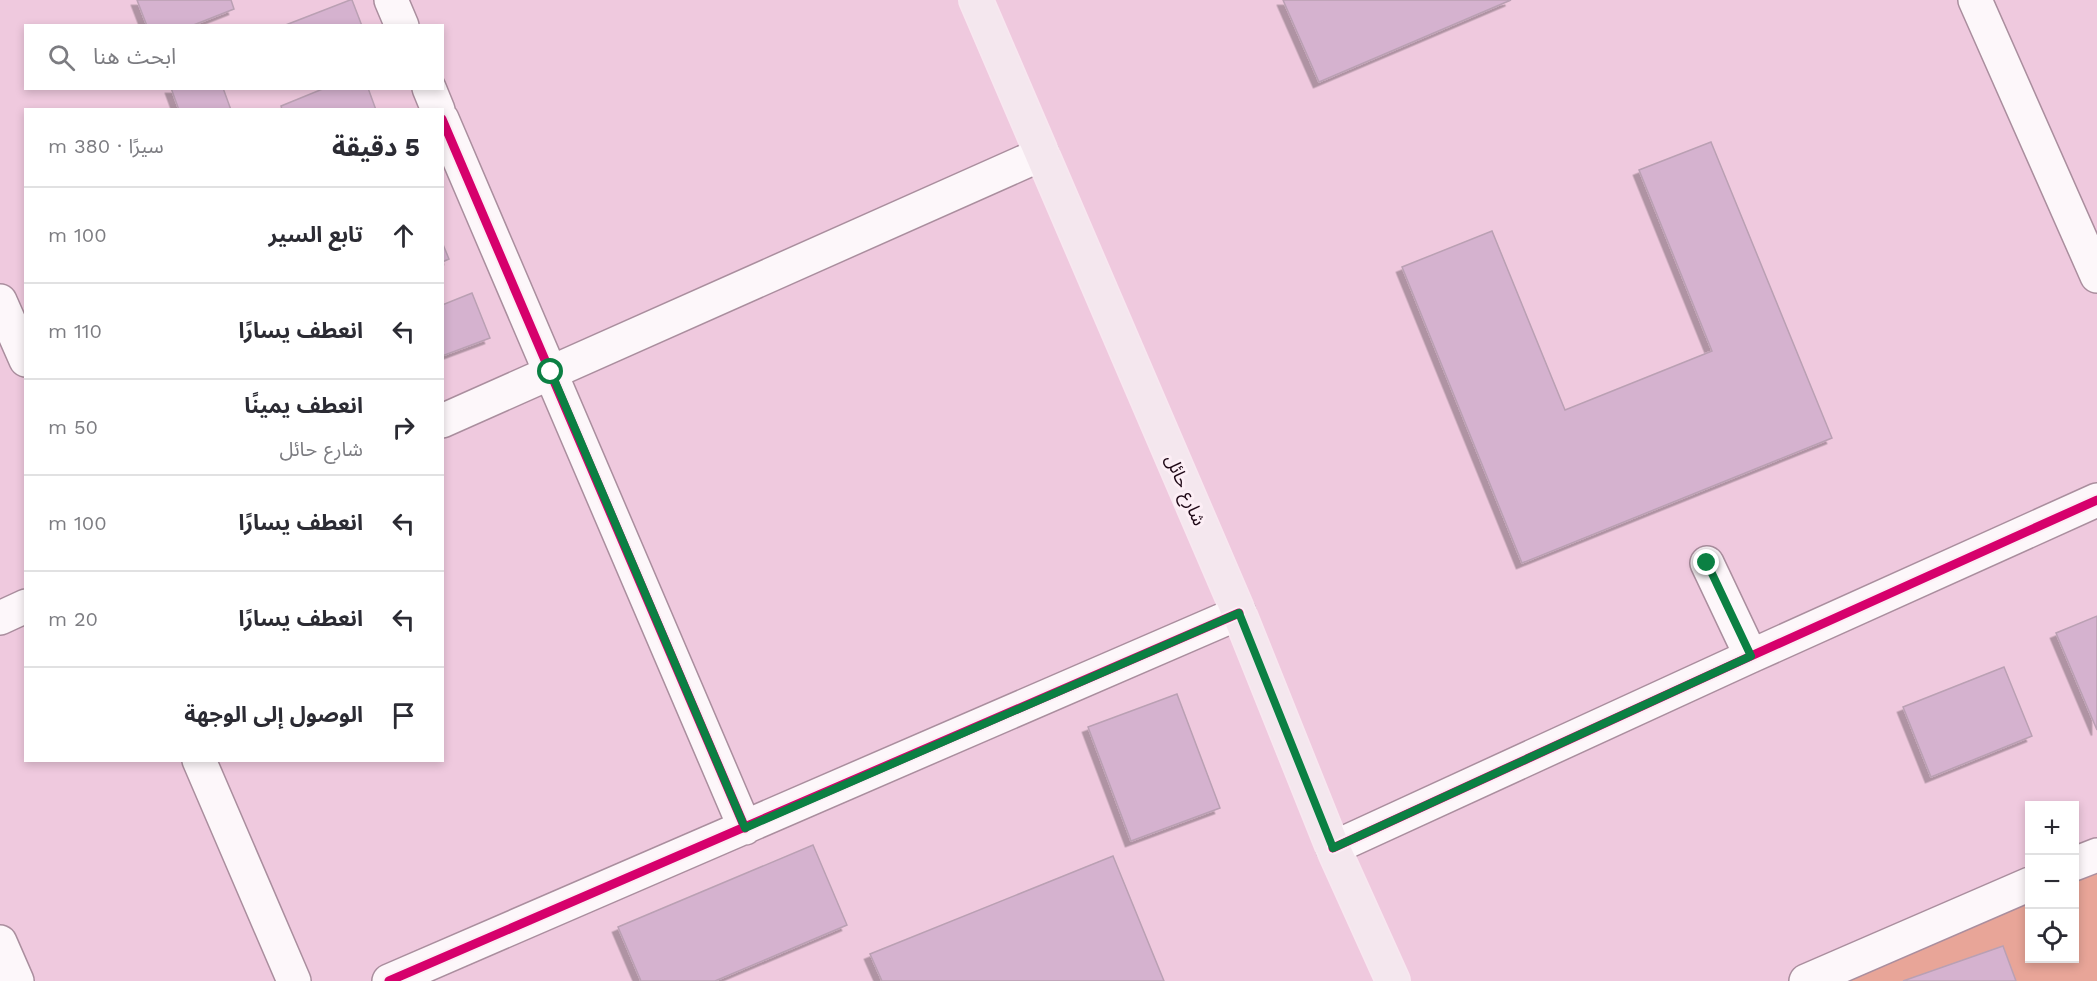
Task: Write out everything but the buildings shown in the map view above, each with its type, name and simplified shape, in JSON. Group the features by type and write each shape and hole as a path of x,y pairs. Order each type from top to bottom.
{"main road":[{"name":"شارع حائل","path":"976,0 1239,613 1333,848 1393,981"}],"street":[{"path":"391,0 401,24"},
{"path":"1975,0 2094,262"},
{"path":"430,90 437,108"},
{"path":"444,124 745,828"},
{"path":"444,420 1042,154"},
{"path":"0,301 24,355"},
{"path":"1333,848 2097,500"},
{"path":"1707,563 1751,656"},
{"path":"0,618 24,607"},
{"path":"389,981 1239,613"},
{"path":"200,762 294,981"},
{"path":"2079,862 2097,855"},
{"path":"1806,981 2025,886"},
{"path":"0,942 17,981"}],"shaded area":[{"path":"2097,864 2097,981 1836,981 2025,896 2025,963 2079,963 2079,872"}],"cycle path":[{"path":"444,124 745,828"},
{"path":"1333,848 2097,500"},
{"path":"389,981 1239,613"}],"route":[{"path":"551,372 745,828 1239,613 1333,848 1751,656 1707,563"}]}
